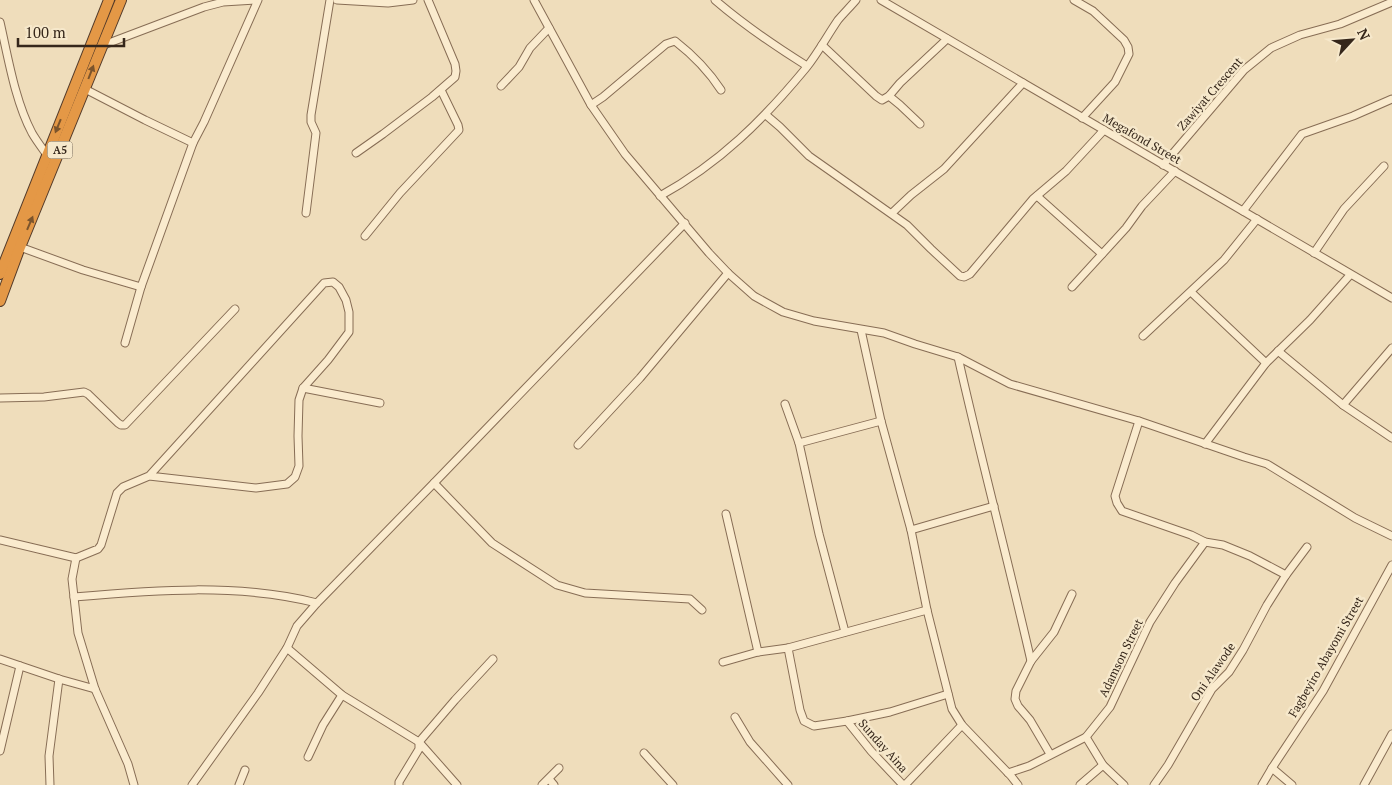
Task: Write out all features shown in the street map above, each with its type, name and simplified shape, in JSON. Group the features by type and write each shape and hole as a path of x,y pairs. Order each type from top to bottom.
{"highway":[{"name":"A5","path":"0,274 109,0"},
{"name":"A5","path":"0,301 20,247 121,0"}],"street":[{"path":"101,46 204,7 223,2 257,0 193,143 141,287 125,343"},
{"path":"306,213 316,133 311,122 311,115 330,0"},
{"path":"337,0 388,3 413,0"},
{"path":"356,153 441,90 455,77 455,64 428,0"},
{"path":"534,0 592,105 625,154 728,273 754,296 783,312 814,321 884,334 958,357 1010,384 1139,422 1244,458 1268,464 1355,518 1392,536"},
{"path":"715,0 780,50 807,66"},
{"path":"660,196 686,182 723,155 766,115 807,66 839,20 856,0"},
{"name":"Megafond Street","path":"881,0 1392,297"},
{"path":"1074,0 1093,11 1124,40 1129,54 1115,82 1082,118"},
{"name":"Zawiyat Crescent","path":"1163,165 1244,70 1270,48 1300,36 1340,24 1392,2"},
{"path":"0,22 23,112 32,133 47,155"},
{"path":"501,86 519,67 530,48 550,28"},
{"path":"822,45 882,100 889,96 947,39"},
{"path":"592,105 603,98 666,44 675,41 689,51 705,68 721,90"},
{"path":"892,214 911,195 944,169 1023,83"},
{"path":"84,89 193,143"},
{"path":"365,236 400,193 459,130 441,90"},
{"path":"889,96 920,124"},
{"path":"1242,211 1302,134 1353,116 1392,99"},
{"path":"766,115 809,156 907,225 931,250 960,276 964,277 970,274 1037,196 1066,171 1104,130"},
{"path":"1314,253 1344,209 1384,166"},
{"path":"1072,287 1175,171"},
{"path":"1037,196 1102,254"},
{"path":"1143,336 1224,260 1257,219"},
{"path":"192,785 258,692 286,648 297,626 316,603 685,223"},
{"path":"20,247 83,270 141,287"},
{"path":"578,445 640,378 728,273"},
{"path":"1205,444 1266,363 1310,320 1350,274"},
{"path":"0,540 76,558 98,549 101,545 117,493 123,487 149,476 324,283 333,282 339,287 346,300 349,312 349,332 328,360 303,388 299,400 299,466 294,477 287,484 256,488 149,476"},
{"path":"1191,292 1266,363"},
{"path":"0,398 44,397 84,392 101,405 118,423 125,425 235,309"},
{"path":"861,330 881,421 911,530 927,610 952,709 962,725 1018,785"},
{"path":"1343,405 1392,348"},
{"path":"1278,352 1343,405 1392,438"},
{"path":"958,357 1031,662"},
{"path":"303,388 380,403"},
{"path":"785,404 798,443 845,632"},
{"path":"798,443 881,421"},
{"path":"1139,422 1115,496 1122,511 1206,542 1223,545 1250,556 1286,575"},
{"path":"434,483 492,543 557,585 585,593 690,599 702,610"},
{"path":"911,530 994,506"},
{"path":"726,514 758,652"},
{"name":"Adamson Street","path":"1008,773 1029,766 1086,737 1110,707 1150,622 1175,583 1206,542"},
{"name":"Oni Alawode","path":"1154,785 1168,765 1212,689 1234,665 1267,605 1307,547"},
{"path":"76,558 72,579 78,633 95,689 128,764 134,785"},
{"name":"Fagbeyiro Abayomi Street","path":"1262,785 1323,691 1392,565"},
{"path":"74,597 160,590 200,590 260,593 293,597 316,603"},
{"path":"1050,754 1030,720 1018,706 1015,699 1016,691 1031,662 1054,632 1072,594"},
{"path":"724,662 758,652 788,648 927,610"},
{"path":"286,648 342,695 419,742 457,785"},
{"path":"788,648 800,710 804,721 814,726 890,712 948,694"},
{"path":"0,659 95,689"},
{"path":"399,785 419,748 419,742 493,659"},
{"path":"0,751 20,666"},
{"path":"50,785 49,756 59,679"},
{"path":"308,757 323,725 342,695"},
{"path":"735,717 750,742 788,785"},
{"name":"Sunday Aina","path":"846,721 871,751 904,785"},
{"path":"904,785 962,725"},
{"path":"1364,785 1392,734"},
{"path":"1086,737 1103,765 1124,785"},
{"path":"644,753 673,785"},
{"path":"1080,785 1103,765"},
{"path":"542,785 559,768"},
{"path":"1272,768 1292,785"},
{"path":"239,785 245,770"},
{"path":"549,779 554,785"}]}
